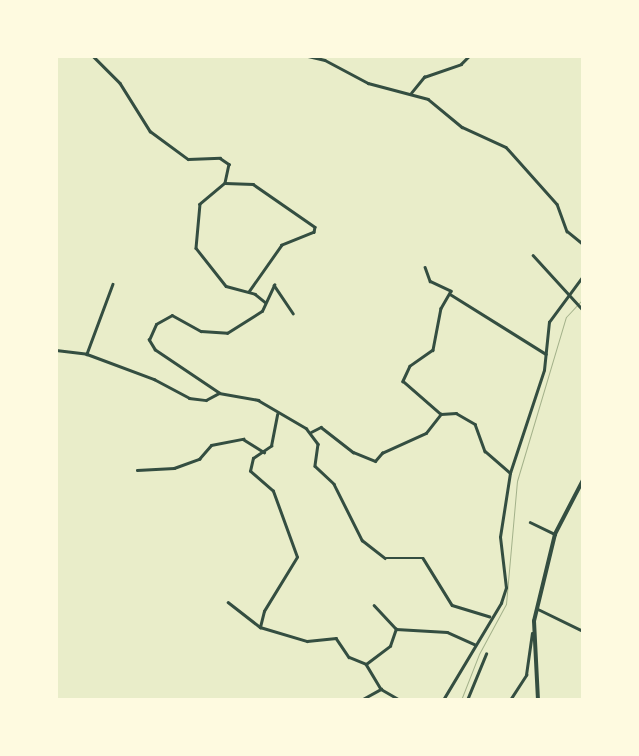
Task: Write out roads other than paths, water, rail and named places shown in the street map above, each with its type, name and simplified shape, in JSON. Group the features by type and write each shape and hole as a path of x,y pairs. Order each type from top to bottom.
{"main road":[{"path":"538,700 539,663 532,633 555,534 583,480"}],"street":[{"path":"93,56 120,83 150,131 188,159 226,160 231,170 225,183 200,204 196,248 226,286 249,292 265,302"},
{"path":"308,56 325,60 368,83 411,92 440,106 462,127 506,148 557,204 568,231 583,244"},
{"path":"411,92 424,77 462,64 469,56"},
{"path":"225,183 253,184 315,227 314,232 282,245 249,292"},
{"path":"533,256 571,294 582,309"},
{"path":"425,267 430,281 449,288 450,294 441,308 433,350 410,366 403,381 441,414 456,413 470,420 484,451 510,473"},
{"path":"443,700 489,616 501,602 506,588 500,537 510,473 547,354 553,311 571,294 583,276"},
{"path":"87,354 113,284"},
{"path":"293,313 276,286 268,291 262,311 221,335 201,331 172,315 153,329 149,340 155,350 220,393 258,400 277,414 311,432 318,444 315,466 334,484 362,540 385,558 423,558 452,605 489,616"},
{"path":"450,294 547,354"},
{"path":"56,350 87,354 154,379 189,398 206,400 220,393"},
{"path":"260,627 264,611 297,557 273,491 250,471 253,458 264,452 273,442 277,414"},
{"path":"311,432 321,427 353,452 374,461 382,453 426,433 441,414"},
{"path":"137,470 174,468 199,459 211,445 243,439 264,452"},
{"path":"530,522 555,534"},
{"path":"228,602 260,627 307,641 336,638 350,657 366,664 381,689 400,700"},
{"path":"374,605 396,629 447,632 474,644"},
{"path":"538,609 583,631"},
{"path":"366,664 386,651 396,629"},
{"path":"510,700 526,675 532,633"},
{"path":"467,700 486,654"},
{"path":"361,700 381,689"}],"waterway":[{"path":"461,700 479,654 506,604 517,481 566,317 583,299"}]}
